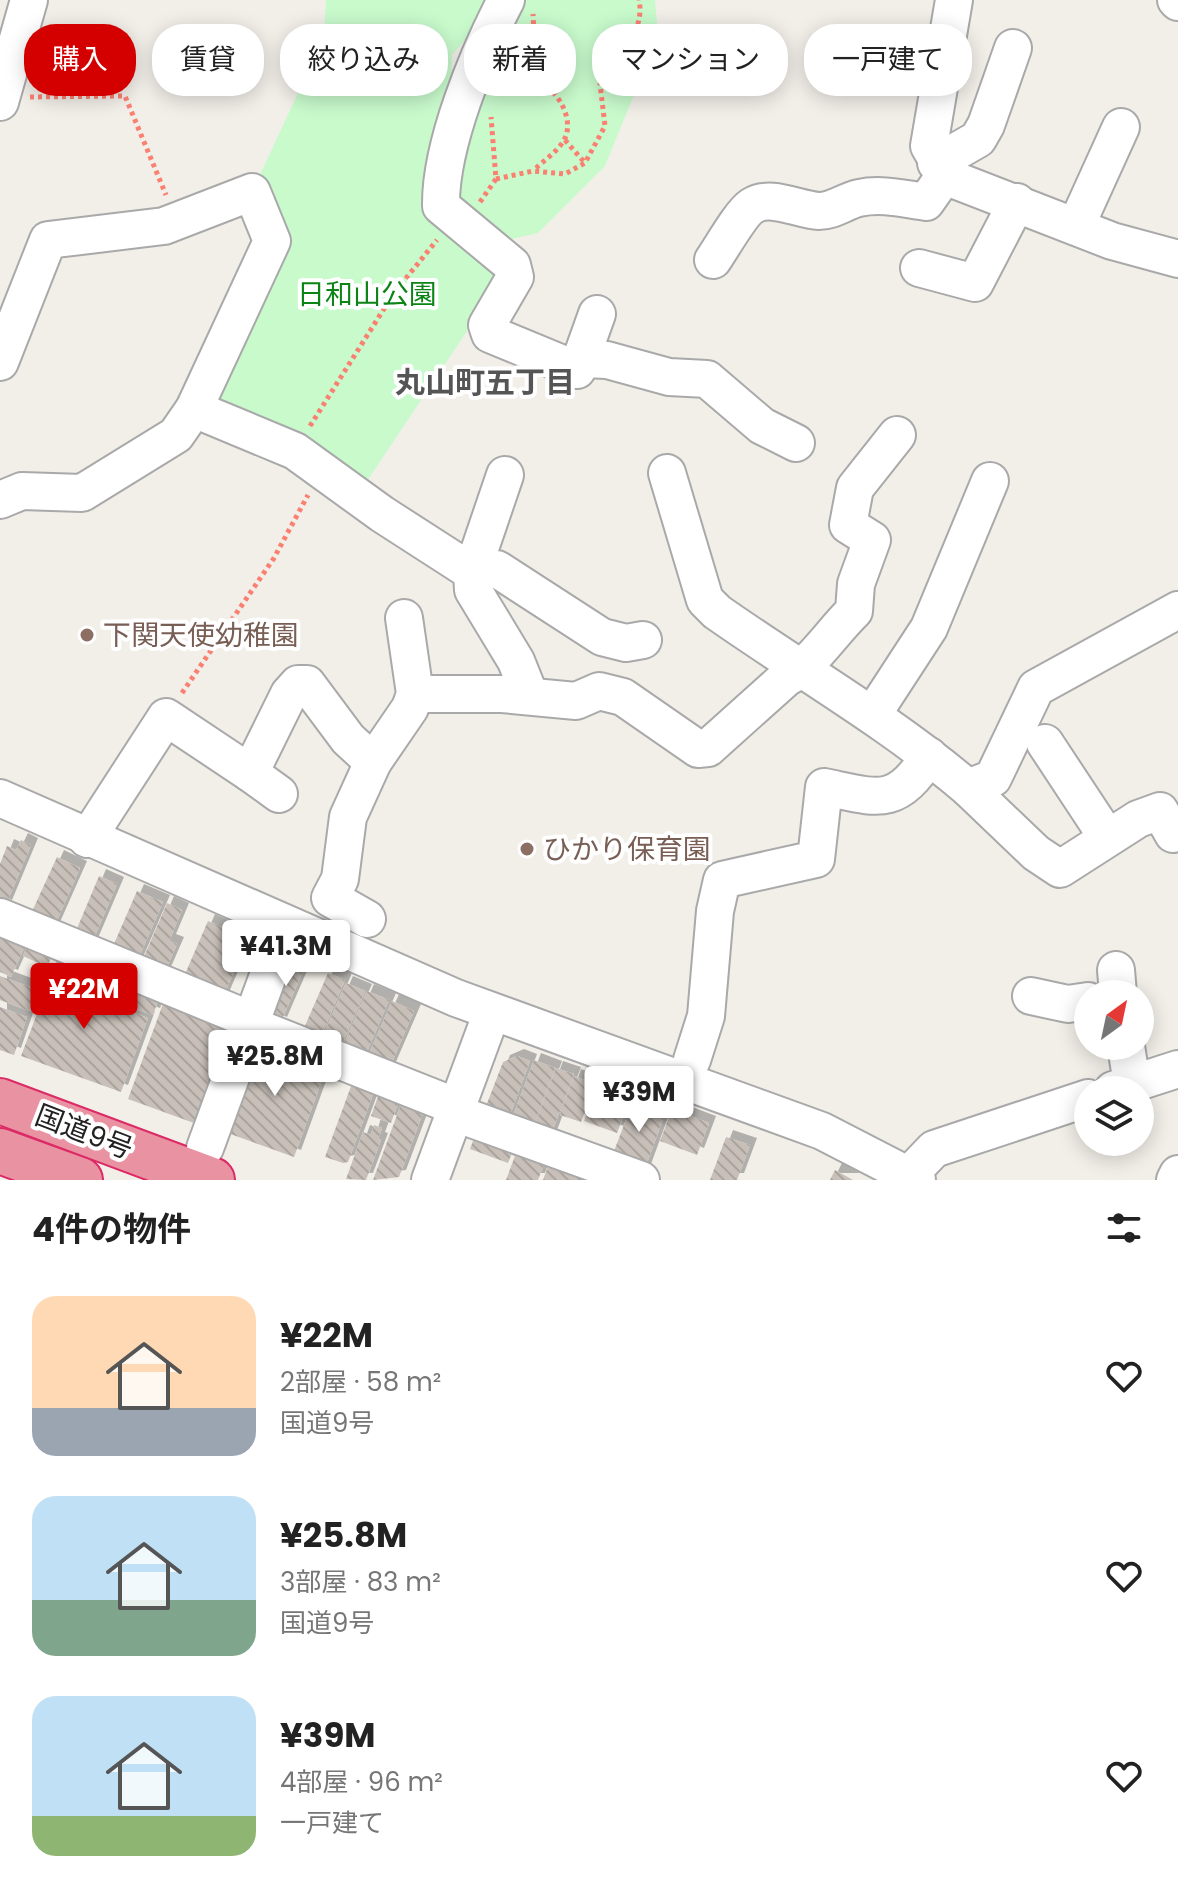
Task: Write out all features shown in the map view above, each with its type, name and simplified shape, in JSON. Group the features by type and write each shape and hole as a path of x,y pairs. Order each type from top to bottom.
{"highway":[{"name":"国道9号","path":"0,1101 208,1164"},
{"name":"国道9号","path":"0,1151 80,1180"}],"street":[{"path":"1,100 29,0"},
{"path":"954,0 929,146 940,169 1112,241 1178,259"},
{"path":"520,2 466,92 441,190 441,206 455,228 512,265 515,277 487,325 490,334 577,370 597,314"},
{"path":"713,260 755,203 771,202 818,211 833,209 858,198 890,196 926,202 940,169 978,139 1013,48"},
{"path":"1076,226 1121,127"},
{"path":"0,362 48,240 177,221 252,192 272,241 194,409 176,435 82,493 22,491 0,500"},
{"path":"919,268 975,283 1017,202"},
{"path":"583,359 607,360 669,377 707,379 762,426 796,443"},
{"path":"194,409 308,460 382,514 472,572 497,569 602,637 626,643 643,640"},
{"path":"415,694 530,696 576,701 599,691 610,692 623,697 698,749 708,748 786,678 801,671 828,635 854,611 856,584 872,540 848,525 855,488 897,435"},
{"path":"667,473 705,600 801,671 873,714 929,756 968,788 1036,853 1060,869 1107,837 1160,811 1173,834 1178,832"},
{"path":"505,475 472,572 473,590 516,661 530,696"},
{"path":"873,714 929,628 990,481"},
{"path":"1140,630 1178,597"},
{"path":"968,788 993,778 1036,688 1178,610"},
{"path":"367,919 330,898 340,879 348,817 373,762 410,708 415,694 404,618"},
{"path":"87,839 166,717 264,784 289,694 298,684 307,684 348,739 373,762"},
{"path":"1045,743 1107,837"},
{"path":"692,1060 706,1016 715,944 715,911 722,880 816,859 824,787 879,798 912,783 929,756"},
{"path":"0,798 87,839 492,1012 822,1131 913,1177 934,1149 1074,1103"},
{"path":"0,917 456,1110 641,1180"},
{"path":"208,1164 250,1022 280,943"},
{"path":"1031,996 1074,1003"},
{"path":"430,1180 492,1012"},
{"path":"1154,1077 1178,1069"},
{"path":"1175,1180 1178,1174"}],"path":[{"path":"166,717 274,558 308,460 394,293 496,179 533,171 565,174 585,163 603,137 605,126 600,84 631,40 637,24 639,0"},
{"path":"520,2 530,24"},
{"path":"1,100 125,96 177,221"},
{"path":"496,179 491,135 493,103 497,96"},
{"path":"533,171 565,140 568,129 565,111 556,96"},
{"path":"565,140 585,163"}],"green space":[{"name":"日和山公園","path":"326,0 499,0 478,24 464,24 464,41 452,55 450,120 420,203 503,277 359,493 205,401 278,243 252,192 297,96 448,96 448,24 325,24"},
{"name":"日和山公園","path":"506,0 655,0 657,24 592,24 592,96 634,96 605,166 538,233 487,245 441,190 473,96 576,96 576,24 498,24"}],"building":[{"path":"21,840 31,845 5,907 0,905 0,864 7,846 16,850"},
{"path":"57,857 80,868 53,929 29,918"},
{"path":"99,876 117,884 91,945 73,938"},
{"path":"137,891 163,902 136,964 110,953"},
{"path":"167,903 182,910 169,941 177,944 163,976 140,966"},
{"path":"208,921 248,939 222,999 182,981"},
{"path":"0,927 28,939 11,977 0,972"},
{"path":"31,939 55,949 47,967 23,956"},
{"path":"60,951 71,955 61,980 51,976"},
{"path":"287,955 306,964 280,1024 269,1019"},
{"path":"74,958 101,969 91,997 148,1018 121,1092 21,1056 49,982 63,987"},
{"path":"105,971 161,992 153,1015 96,995"},
{"path":"328,973 345,980 318,1043 301,1035"},
{"path":"0,976 38,990 30,1011 0,1000"},
{"path":"346,983 365,991 339,1051 320,1043"},
{"path":"367,991 389,1000 363,1061 341,1051"},
{"path":"164,1001 230,1025 194,1123 128,1099"},
{"path":"392,1001 414,1011 388,1071 366,1061"},
{"path":"0,1007 27,1017 14,1055 0,1050"},
{"path":"256,1039 327,1066 294,1157 222,1131"},
{"path":"517,1056 530,1061 507,1123 483,1114 503,1062"},
{"path":"534,1060 555,1068 531,1132 510,1124"},
{"path":"556,1068 574,1074 550,1137 533,1130"},
{"path":"574,1076 595,1084 581,1122 560,1115"},
{"path":"354,1078 376,1086 348,1162 343,1163 325,1157"},
{"path":"598,1083 631,1096 617,1133 584,1121"},
{"path":"381,1088 401,1095 391,1123 371,1116"},
{"path":"404,1096 426,1105 399,1177 373,1180"},
{"path":"635,1096 667,1108 644,1171 611,1159"},
{"path":"672,1109 709,1123 697,1155 660,1141"},
{"path":"374,1125 382,1128 378,1139 381,1140 366,1180 346,1179 363,1132 371,1135"},
{"path":"478,1128 516,1143 508,1163 470,1149"},
{"path":"726,1137 750,1145 737,1180 710,1180"},
{"path":"519,1145 547,1156 538,1180 506,1180"},
{"path":"552,1155 617,1180 543,1180"},
{"path":"835,1170 853,1180 830,1180"}],"place":[{"name":"下関天使幼稚園","path":"87,635"},
{"name":"ひかり保育園","path":"527,849"}],"district":[{"name":"丸山町五丁目","path":"485,382"}]}
